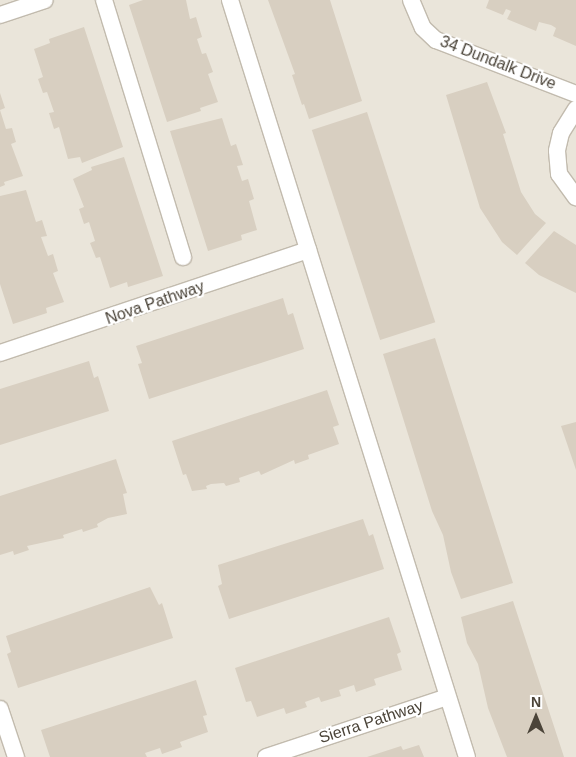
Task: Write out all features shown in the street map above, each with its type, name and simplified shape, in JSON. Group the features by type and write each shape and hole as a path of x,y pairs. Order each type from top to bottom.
{"lane":[{"path":"0,14 45,0"},
{"path":"104,0 183,257"},
{"path":"230,0 467,757"},
{"name":"34 Dundalk Drive","path":"411,0 423,28 440,42 461,47 576,94"},
{"path":"576,109 561,133 557,160 562,181 576,197"},
{"name":"Nova Pathway","path":"0,353 308,250"},
{"name":"Sierra Pathway","path":"266,757 448,697"},
{"path":"0,709 16,757"}],"shaded area":[{"path":"0,0 576,0 576,757 0,757"}],"building":[{"path":"143,0 186,0 190,19 196,17 202,37 197,39 202,54 206,53 213,72 208,74 218,102 200,108 201,111 167,122 129,5"},
{"path":"268,0 330,0 362,101 309,119 304,104 302,105 292,75 295,74"},
{"path":"489,0 576,0 576,46 553,36 556,28 551,25 539,22 536,31 507,19 511,11 506,9 503,15 486,8"},
{"path":"84,27 123,147 82,163 80,157 68,159 59,127 54,129 49,113 54,112 47,92 43,93 38,79 43,77 34,49 50,43 49,39"},
{"path":"487,82 506,133 503,134 521,192 535,214 546,223 517,255 502,242 480,208 446,95"},
{"path":"0,93 5,108 0,110"},
{"path":"0,110 6,129 12,128 16,142 11,144 23,176 4,182 5,185 0,187"},
{"path":"367,112 435,322 380,340 312,130"},
{"path":"222,118 231,146 236,144 243,165 237,166 242,181 248,179 254,199 249,201 257,230 241,235 242,240 208,251 170,131"},
{"path":"124,157 163,276 128,287 127,282 110,288 100,257 96,258 90,243 95,241 89,222 84,224 79,209 84,207 73,179 92,170 91,167"},
{"path":"26,190 36,222 42,220 47,236 41,237 48,256 53,254 58,271 53,273 64,302 46,308 47,313 13,324 0,284 0,196"},
{"path":"554,231 576,245 576,293 539,275 525,263"},
{"path":"283,298 288,315 293,313 304,349 149,399 138,364 142,363 136,346"},
{"path":"435,338 513,583 461,599 451,572 443,535 432,511 383,354"},
{"path":"89,361 94,378 98,376 109,411 0,445 0,389"},
{"path":"327,390 339,425 333,427 339,444 308,455 309,459 295,464 294,460 261,475 259,471 239,478 240,482 226,486 224,483 211,484 206,486 207,489 192,491 186,474 183,475 172,441"},
{"path":"576,422 576,470 561,426"},
{"path":"116,459 127,493 123,494 127,514 108,518 97,524 98,527 83,532 82,529 63,535 64,538 27,546 29,550 14,555 13,551 0,555 0,496"},
{"path":"363,519 369,536 373,534 384,569 229,619 218,586 222,584 218,565"},
{"path":"150,587 159,605 162,603 173,638 18,688 7,654 11,652 6,636"},
{"path":"513,601 564,757 507,757 488,708 478,664 467,643 461,617"},
{"path":"389,617 401,652 397,654 402,670 374,679 376,685 356,692 354,685 339,690 341,696 321,702 319,697 305,702 307,707 286,714 284,708 257,717 251,701 246,702 235,668"},
{"path":"196,680 207,715 203,716 208,732 180,742 182,747 162,754 160,748 145,753 147,757 50,757 41,730"},
{"path":"419,745 424,757 367,757 401,746 403,750"}]}
